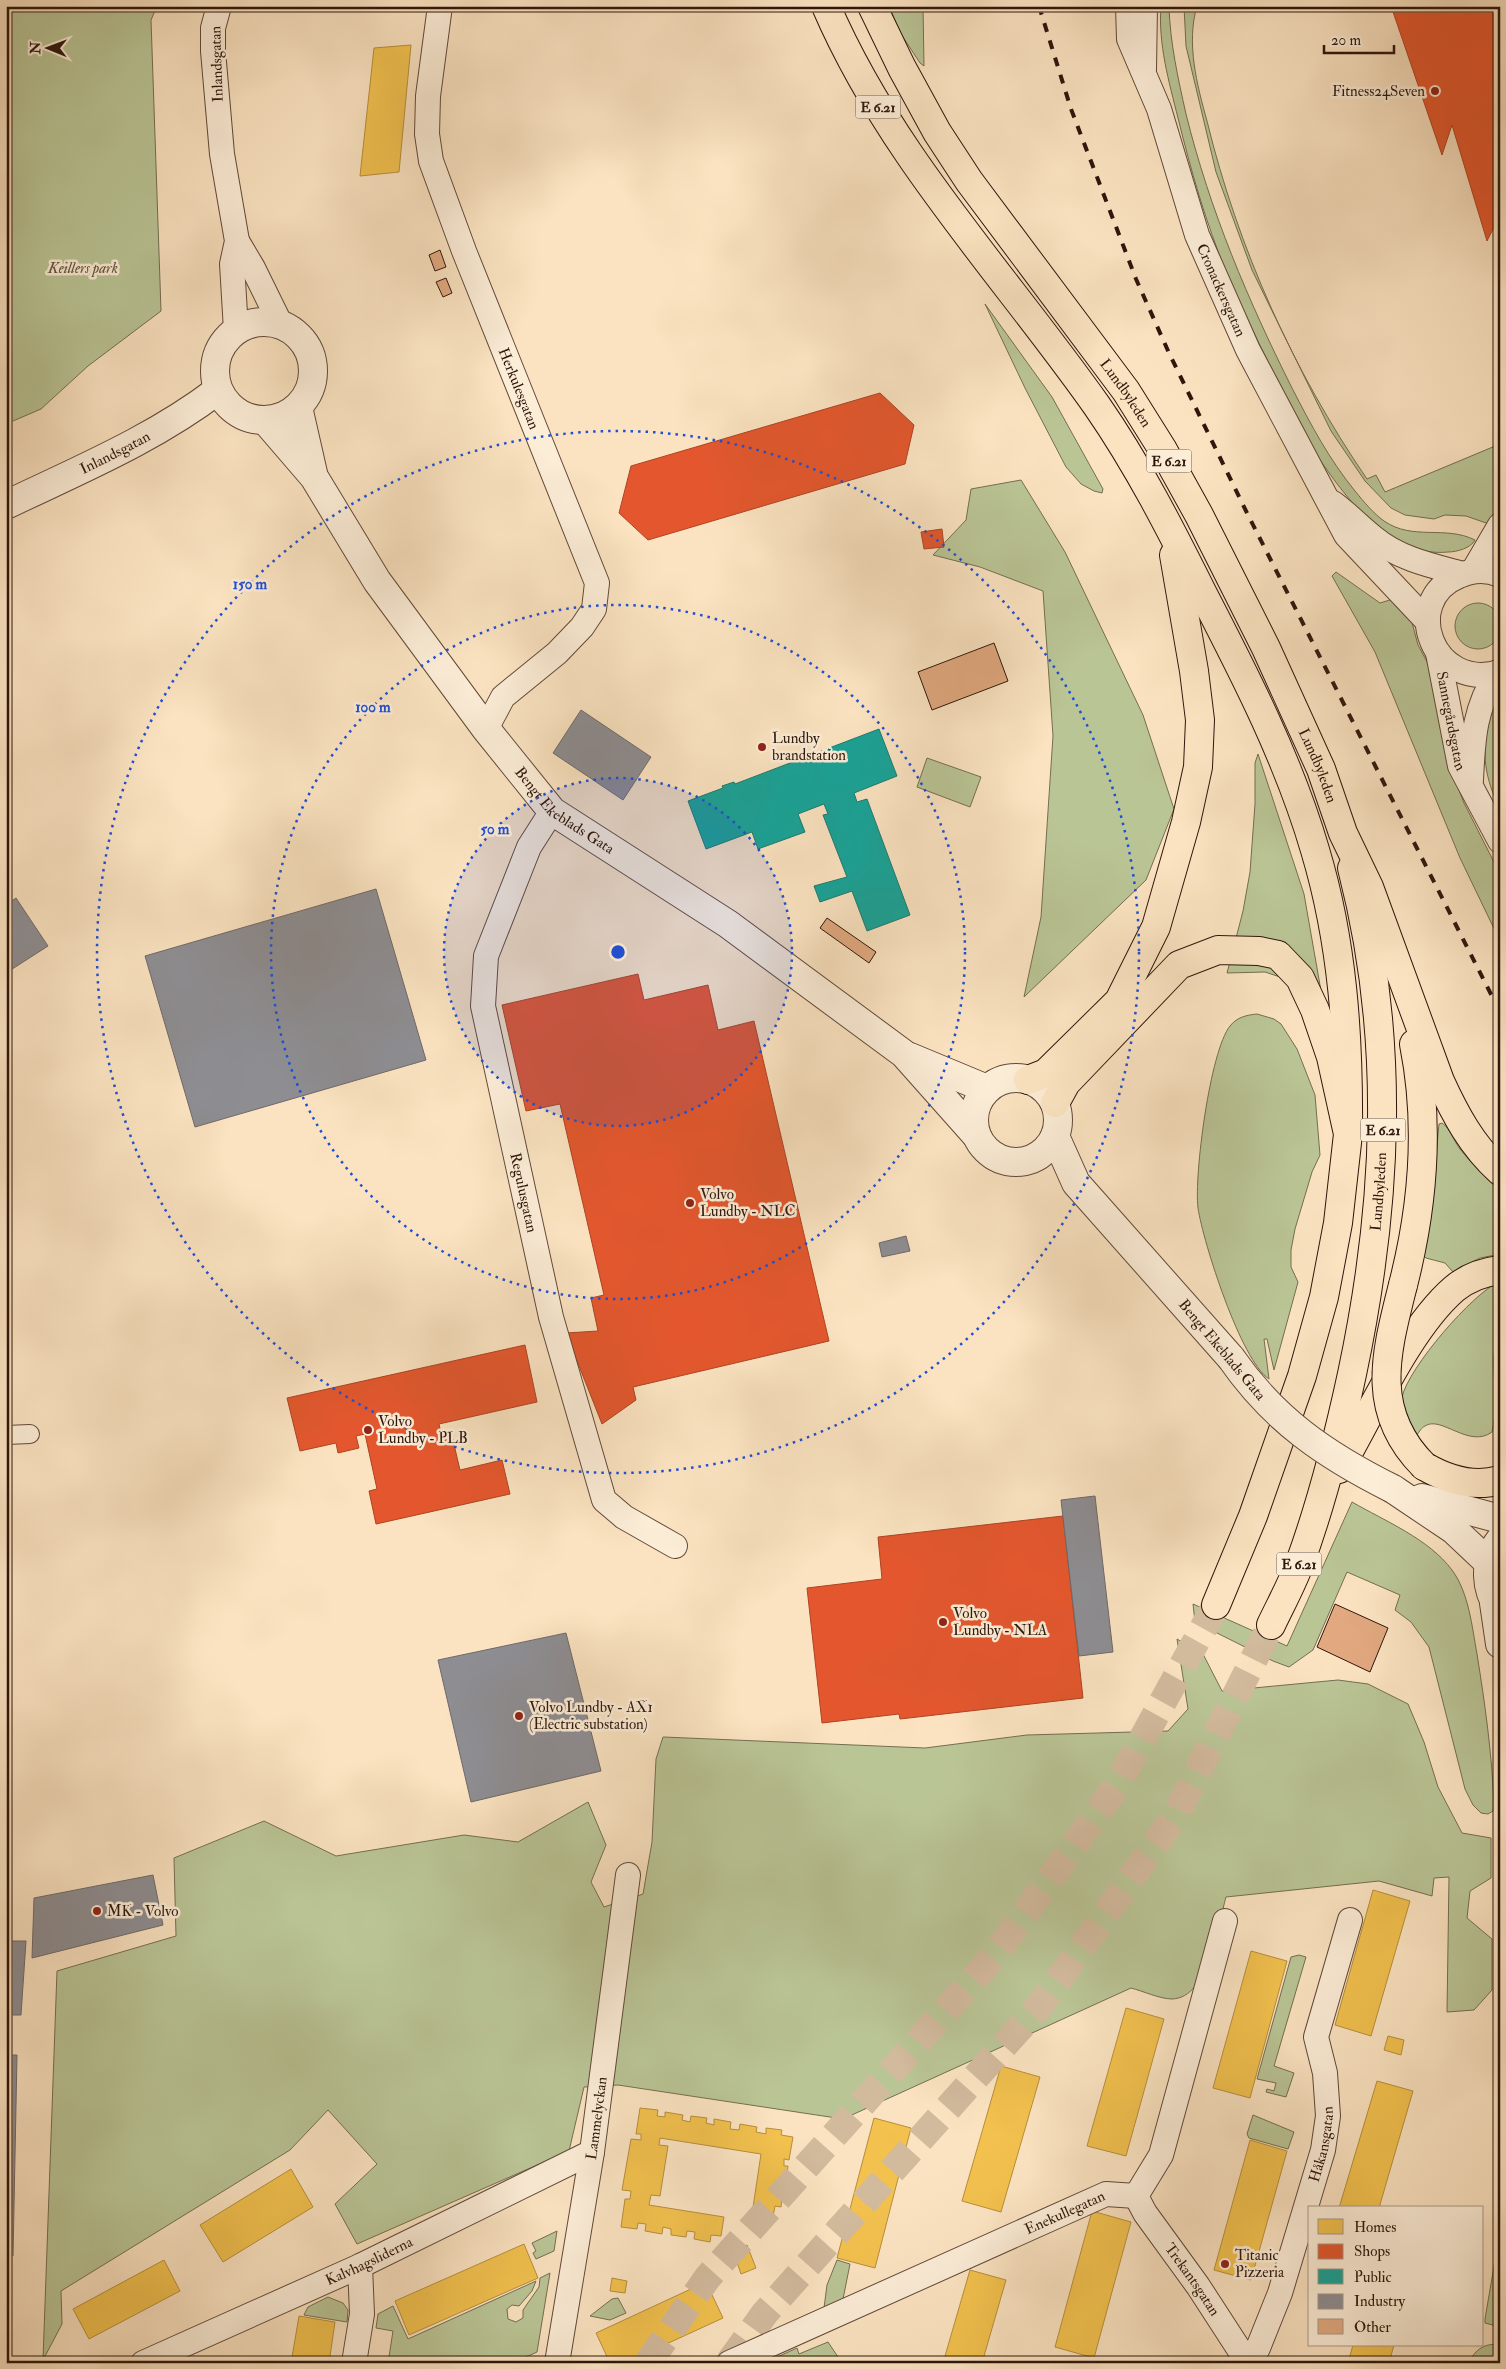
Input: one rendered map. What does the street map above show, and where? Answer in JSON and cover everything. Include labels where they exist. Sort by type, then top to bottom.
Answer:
[{"type":"highway","name":"Lundbyleden","points":[[826,6],[862,81],[896,136],[941,201],[1098,408],[1128,453],[1169,526],[1244,672],[1276,744],[1315,850],[1336,942],[1346,1019],[1348,1134],[1338,1223],[1324,1297],[1302,1376],[1253,1516],[1216,1605]]},
{"type":"highway","name":"Lundbyleden","points":[[872,6],[924,108],[969,182],[1126,391],[1163,450],[1266,648],[1321,769],[1343,833],[1370,951],[1380,1027],[1383,1091],[1382,1170],[1375,1248],[1360,1338],[1341,1427],[1321,1500],[1298,1567],[1270,1625]]},
{"type":"highway","points":[[1028,1080],[1046,1073],[1119,1001],[1156,927],[1186,822],[1198,767],[1200,720],[1194,671],[1169,526]]},
{"type":"highway","points":[[1343,833],[1369,887],[1440,1081],[1453,1110],[1469,1137],[1500,1171]]},
{"type":"highway","points":[[1391,946],[1418,1066],[1422,1114],[1419,1207],[1387,1355],[1386,1394],[1398,1433],[1411,1454],[1424,1466],[1440,1475],[1461,1482],[1489,1483],[1500,1480]]},
{"type":"highway","points":[[1055,1104],[1066,1083],[1179,965],[1218,950],[1260,951],[1278,955],[1300,978],[1315,1010],[1332,1056],[1348,1134]]},
{"type":"highway","points":[[1321,1500],[1405,1352],[1435,1309],[1456,1288],[1466,1281],[1475,1276],[1500,1270]]},
{"type":"street","name":"Inlandsgatan","points":[[218,6],[213,28],[213,51],[222,154],[237,241],[253,268],[281,325]]},
{"type":"street","name":"Herkulesgatan","points":[[440,6],[428,96],[427,134],[431,161],[441,193],[597,584],[594,609],[582,627],[557,653],[503,697],[486,729]]},
{"type":"street","name":"Cronackersgatan","points":[[1128,6],[1129,39],[1159,109],[1197,235],[1248,350],[1346,535],[1428,622]]},
{"type":"street","name":"Cronackersgatan","points":[[1144,73],[1145,6]]},
{"type":"street","name":"Inlandsgatan","points":[[236,330],[232,264],[237,241]]},
{"type":"street","points":[[266,322],[281,325],[295,333],[306,346],[312,361],[312,378],[308,393],[298,407],[285,416],[253,420],[239,414],[226,404],[218,390],[214,374],[216,357],[224,342],[236,330],[250,324],[266,322]]},
{"type":"street","name":"Inlandsgatan","points":[[6,505],[145,438],[187,414],[218,390]]},
{"type":"street","name":"Bengt Ekeblads Gata","points":[[298,407],[314,477]]},
{"type":"street","name":"Bengt Ekeblads Gata","points":[[265,420],[314,477],[377,581],[486,729],[552,810],[728,924],[904,1054],[976,1135],[982,1147],[993,1156],[1006,1162],[1020,1163],[1034,1159],[1076,1183]]},
{"type":"street","name":"Cronackersgatan","points":[[1326,497],[1353,517],[1374,538],[1390,549],[1411,559],[1468,572],[1500,575]]},
{"type":"street","points":[[1499,672],[1482,676],[1465,673],[1449,665],[1431,642],[1428,622],[1431,604],[1441,589],[1468,572],[1500,526]]},
{"type":"street","name":"Sannegårdsgatan","points":[[1438,653],[1460,766],[1500,841]]},
{"type":"street","name":"Sannegårdsgatan","points":[[1471,784],[1473,739],[1479,708],[1487,688],[1499,672]]},
{"type":"street","name":"Regulusgatan","points":[[552,810],[529,847],[486,956],[483,1006],[551,1317],[604,1500],[624,1518],[674,1546]]},
{"type":"street","name":"Bengt Ekeblads Gata","points":[[904,1054],[987,1089]]},
{"type":"street","points":[[976,1135],[973,1122],[974,1110],[979,1098],[987,1089],[999,1081],[1014,1078],[1028,1080],[1044,1089],[1055,1104]]},
{"type":"street","name":"Bengt Ekeblads Gata","points":[[1055,1104],[1058,1114],[1055,1136],[1076,1183],[1288,1424],[1346,1465],[1393,1489],[1454,1530],[1494,1551]]},
{"type":"street","points":[[1034,1159],[1042,1153],[1055,1136]]},
{"type":"street","points":[[6,1434],[30,1434]]},
{"type":"street","name":"Bengt Ekeblads Gata","points":[[1393,1489],[1500,1519]]},
{"type":"street","points":[[1494,1551],[1488,1584],[1497,1607],[1500,1644]]},
{"type":"street","name":"Lammelyckan","points":[[557,2363],[592,2152],[628,1874]]},
{"type":"street","name":"Håkansgatan","points":[[1249,2363],[1280,2293],[1323,2150],[1328,2116],[1325,2073],[1316,2037],[1350,1920]]},
{"type":"street","points":[[1136,2196],[1161,2155],[1225,1921]]},
{"type":"street","name":"Kalvhagsliderna","points":[[143,2363],[360,2266],[592,2152]]},
{"type":"street","name":"Enekullegatan","points":[[729,2363],[1106,2194],[1136,2196]]},
{"type":"street","name":"Trekantsgatan","points":[[1136,2196],[1249,2363]]},
{"type":"street","points":[[354,2363],[362,2314],[360,2266]]},
{"type":"green space","name":"Keillers park","points":[[6,6],[157,6],[151,20],[161,311],[88,366],[41,409],[6,424]]},
{"type":"green space","points":[[889,6],[923,6],[924,66],[901,34]]},
{"type":"green space","points":[[1161,6],[1169,6],[1177,74],[1186,114],[1218,220],[1260,322],[1313,428],[1355,491],[1384,521],[1406,530],[1452,534],[1475,540],[1467,547],[1452,552],[1427,551],[1407,545],[1388,535],[1355,505],[1316,454],[1248,320],[1212,236],[1183,138],[1168,77],[1161,34]]},
{"type":"green space","points":[[1184,6],[1197,6],[1193,35],[1194,64],[1220,168],[1252,262],[1290,347],[1252,270],[1216,172],[1186,46]]},
{"type":"green space","points":[[985,304],[1052,397],[1103,489],[1102,493],[1081,484],[1066,467],[1025,388]]},
{"type":"green space","points":[[1293,354],[1340,438],[1367,479],[1376,475],[1385,492],[1500,444],[1500,503],[1489,524],[1466,516],[1445,515],[1434,519],[1405,515],[1391,508],[1365,481],[1331,431]]},
{"type":"green space","points":[[1021,480],[1065,552],[1143,715],[1174,809],[1146,880],[1024,997],[1041,917],[1053,736],[1043,591],[980,567],[933,555],[966,520],[971,489]]},
{"type":"green space","points":[[1336,572],[1380,603],[1396,598],[1410,615],[1418,645],[1433,673],[1455,780],[1464,803],[1500,874],[1500,941],[1460,858],[1375,652],[1332,576]]},
{"type":"green space","points":[[1483,603],[1495,609],[1500,617],[1500,635],[1495,643],[1487,648],[1473,649],[1461,643],[1456,635],[1455,621],[1461,609],[1469,604]]},
{"type":"green space","points":[[1500,696],[1500,809],[1488,776],[1485,744],[1491,711],[1495,701]]},
{"type":"green space","points":[[1258,754],[1304,894],[1327,1025],[1283,978],[1265,972],[1227,973],[1243,911],[1250,872],[1255,804],[1255,763]]},
{"type":"green space","points":[[927,758],[981,777],[970,807],[917,787]]},
{"type":"green space","points":[[1257,1014],[1274,1019],[1281,1024],[1297,1049],[1315,1095],[1320,1155],[1312,1172],[1295,1229],[1291,1250],[1291,1267],[1298,1282],[1274,1370],[1267,1339],[1264,1339],[1269,1379],[1258,1368],[1247,1349],[1225,1300],[1201,1224],[1197,1192],[1205,1114],[1216,1060],[1230,1026],[1236,1020]]},
{"type":"green space","points":[[1442,1123],[1448,1128],[1458,1146],[1469,1160],[1500,1188],[1500,1254],[1480,1258],[1453,1272],[1445,1263],[1426,1258],[1423,1255],[1431,1208],[1439,1124]]},
{"type":"green space","points":[[1500,1281],[1500,1335],[1496,1343],[1493,1359],[1496,1401],[1492,1432],[1474,1437],[1432,1424],[1423,1427],[1417,1435],[1408,1422],[1401,1401],[1407,1384],[1416,1368],[1443,1333],[1474,1300]]},
{"type":"green space","points":[[1352,1502],[1419,1540],[1442,1559],[1458,1579],[1466,1600],[1471,1622],[1488,1729],[1494,1805],[1493,1811],[1488,1814],[1481,1813],[1473,1805],[1465,1789],[1429,1647],[1411,1622],[1395,1610],[1400,1595],[1347,1572],[1313,1650],[1289,1667],[1195,1622],[1193,1604],[1287,1646]]},
{"type":"green space","points":[[1177,1639],[1203,1654],[1222,1691],[1338,1680],[1368,1684],[1408,1704],[1424,1742],[1438,1787],[1462,1833],[1491,1838],[1491,1878],[1470,1891],[1467,1918],[1492,1939],[1492,1990],[1474,2010],[1447,2012],[1449,1877],[1434,1878],[1432,1896],[1379,1881],[1226,1897],[1210,1958],[1195,1987],[1185,1995],[1167,1999],[1131,1988],[843,2119],[618,2085],[584,2087],[569,2151],[357,2244],[335,2204],[377,2164],[328,2110],[290,2150],[61,2291],[62,2324],[43,2360],[57,1971],[176,1936],[174,1858],[264,1821],[336,1856],[464,1835],[518,1842],[588,1802],[606,1845],[591,1882],[604,1907],[643,1894],[652,1842],[656,1759],[663,1737],[925,1748],[1027,1735],[1168,1731],[1188,1709]]},
{"type":"green space","points":[[1299,1955],[1306,1957],[1274,2066],[1294,2073],[1286,2097],[1266,2092],[1267,2089],[1274,2091],[1276,2083],[1257,2079],[1291,1957]]},
{"type":"green space","points":[[1253,2115],[1294,2132],[1288,2149],[1249,2138],[1247,2134]]},
{"type":"green space","points":[[557,2231],[554,2251],[536,2259],[533,2253],[536,2251],[532,2243]]},
{"type":"green space","points":[[1500,2231],[1500,2327],[1485,2323],[1485,2319]]},
{"type":"green space","points":[[837,2260],[850,2264],[843,2299],[824,2308],[827,2285]]},
{"type":"green space","points":[[550,2273],[537,2352],[513,2363],[388,2363],[393,2331],[376,2328],[378,2314],[393,2306],[408,2339],[536,2281],[532,2291],[519,2306],[512,2305],[507,2309],[508,2319],[516,2322],[523,2318],[523,2310],[539,2287],[540,2278]]},
{"type":"green space","points":[[328,2297],[343,2303],[348,2310],[347,2322],[304,2315],[308,2307]]},
{"type":"green space","points":[[618,2298],[626,2313],[610,2320],[590,2316],[612,2299]]},
{"type":"green space","points":[[828,2342],[842,2363],[764,2363],[797,2348],[799,2354]]},
{"type":"green space","points":[[1500,2344],[1500,2363],[1469,2363],[1481,2348]]},
{"type":"building: Homes","points":[[411,45],[399,172],[360,176],[374,48]]},
{"type":"building: Homes","points":[[1373,1890],[1410,1901],[1371,2036],[1335,2025]]},
{"type":"building: Homes","points":[[1251,1951],[1287,1961],[1250,2098],[1213,2088]]},
{"type":"building: Homes","points":[[1126,2008],[1164,2019],[1126,2156],[1087,2146]]},
{"type":"building: Homes","points":[[1388,2036],[1404,2040],[1401,2055],[1384,2050]]},
{"type":"building: Homes","points":[[1001,2066],[1040,2077],[1001,2212],[962,2201]]},
{"type":"building: Homes","points":[[1377,2081],[1413,2091],[1380,2206],[1340,2206]]},
{"type":"building: Homes","points":[[640,2108],[658,2110],[657,2116],[665,2117],[665,2112],[683,2115],[682,2120],[690,2122],[691,2116],[707,2118],[706,2123],[714,2125],[714,2119],[731,2122],[730,2129],[739,2130],[740,2124],[757,2127],[756,2132],[766,2134],[766,2128],[782,2130],[781,2135],[793,2137],[789,2160],[784,2159],[784,2166],[788,2166],[786,2183],[777,2182],[776,2189],[783,2191],[781,2207],[775,2206],[773,2217],[752,2214],[761,2154],[660,2138],[659,2145],[668,2146],[660,2196],[651,2195],[649,2205],[724,2217],[721,2236],[711,2235],[710,2242],[694,2239],[695,2232],[687,2231],[686,2237],[671,2235],[671,2229],[663,2227],[662,2234],[645,2231],[646,2224],[638,2223],[637,2229],[621,2227],[625,2199],[630,2199],[631,2191],[622,2190],[631,2139],[641,2140],[641,2134],[636,2134]]},
{"type":"building: Homes","points":[[874,2118],[911,2128],[875,2268],[837,2258]]},
{"type":"building: Homes","points":[[1250,2140],[1287,2151],[1251,2280],[1214,2270]]},
{"type":"building: Homes","points":[[291,2169],[313,2207],[223,2262],[200,2225]]},
{"type":"building: Homes","points":[[1092,2211],[1131,2222],[1094,2358],[1055,2347]]},
{"type":"building: Homes","points":[[524,2244],[538,2278],[409,2335],[395,2301]]},
{"type":"building: Homes","points":[[747,2245],[756,2268],[741,2274],[733,2251]]},
{"type":"building: Homes","points":[[164,2260],[180,2291],[89,2339],[73,2309]]},
{"type":"building: Homes","points":[[970,2270],[1006,2280],[982,2363],[943,2363]]},
{"type":"building: Homes","points":[[612,2278],[627,2281],[625,2293],[610,2291]]},
{"type":"building: Homes","points":[[706,2282],[723,2318],[625,2363],[610,2363],[596,2333]]},
{"type":"building: Homes","points":[[299,2316],[335,2322],[329,2363],[291,2363]]},
{"type":"building: Homes","points":[[1353,2346],[1394,2346],[1389,2363],[1348,2363]]},
{"type":"building: Homes","points":[[1188,2357],[1209,2363],[1187,2363]]},
{"type":"building: Shops","points":[[1391,6],[1500,6],[1500,238],[1495,225],[1487,241],[1452,125],[1442,155]]},
{"type":"building: Shops","points":[[880,393],[914,425],[905,464],[648,540],[619,513],[631,466]]},
{"type":"building: Shops","points":[[942,529],[944,547],[924,549],[921,532]]},
{"type":"building: Shops","name":"Volvo Lundby - NLC","points":[[638,974],[644,1000],[708,985],[718,1030],[754,1021],[829,1341],[633,1387],[636,1400],[602,1424],[566,1333],[598,1331],[591,1298],[604,1295],[560,1104],[526,1111],[502,1005]]},
{"type":"building: Shops","name":"Volvo Lundby - PLB","points":[[525,1345],[537,1402],[439,1424],[442,1438],[452,1436],[460,1470],[502,1460],[510,1494],[376,1524],[369,1491],[377,1489],[365,1434],[356,1436],[359,1448],[338,1453],[336,1443],[300,1451],[287,1398]]},
{"type":"building: Shops","name":"Volvo Lundby - NLA","points":[[1063,1516],[1083,1698],[900,1719],[899,1714],[822,1723],[807,1588],[882,1579],[878,1537]]},
{"type":"building: Public","points":[[879,729],[897,776],[854,793],[857,802],[867,799],[910,915],[867,931],[852,891],[820,902],[814,886],[847,877],[823,815],[828,814],[824,804],[798,814],[805,832],[758,849],[752,832],[706,849],[688,801],[723,788],[722,786],[734,782],[735,784]]},
{"type":"building: Industry","points":[[581,710],[651,757],[623,800],[553,753]]},
{"type":"building: Industry","points":[[376,889],[426,1060],[195,1127],[145,956]]},
{"type":"building: Industry","points":[[16,898],[48,946],[6,973],[6,905]]},
{"type":"building: Industry","points":[[906,1236],[910,1251],[882,1257],[879,1243]]},
{"type":"building: Industry","points":[[1095,1496],[1113,1652],[1079,1656],[1061,1500]]},
{"type":"building: Industry","name":"Volvo Lundby - AX1 (Electric substation)","points":[[566,1633],[601,1771],[471,1802],[438,1660]]},
{"type":"building: Industry","name":"MK - Volvo","points":[[153,1875],[163,1925],[32,1958],[34,1898]]},
{"type":"building: Industry","points":[[6,1941],[26,1941],[21,2015],[6,2015]]},
{"type":"building: Industry","points":[[6,2055],[17,2055],[13,2256],[6,2256]]},
{"type":"building: Other","points":[[440,250],[446,267],[435,271],[429,255]]},
{"type":"building: Other","points":[[446,278],[452,293],[443,297],[436,282]]},
{"type":"building: Other","points":[[994,643],[1008,681],[932,710],[918,672]]},
{"type":"building: Other","points":[[827,918],[876,952],[869,963],[820,928]]},
{"type":"building: Other","points":[[1335,1604],[1388,1628],[1370,1672],[1317,1647]]},
{"type":"tunnel","points":[[648,2363],[708,2277],[995,1955],[1116,1787],[1216,1605]]},
{"type":"tunnel","points":[[729,2363],[765,2313],[1042,2003],[1176,1815],[1271,1625]]},
{"type":"railway","points":[[1039,6],[1071,109],[1136,279],[1169,353],[1248,515],[1500,1012]]},
{"type":"place","name":"Fitness24Seven","points":[[1435,91]]},
{"type":"place","name":"Lundby brandstation","points":[[762,747]]},
{"type":"place","name":"Volvo Lundby - NLC","points":[[690,1203]]},
{"type":"place","name":"Volvo Lundby - PLB","points":[[368,1430]]},
{"type":"place","name":"Volvo Lundby - NLA","points":[[943,1622]]},
{"type":"place","name":"Volvo Lundby - AX1 (Electric substation)","points":[[519,1716]]},
{"type":"place","name":"MK - Volvo","points":[[97,1911]]},
{"type":"place","name":"Titanic Pizzeria","points":[[1225,2264]]}]
